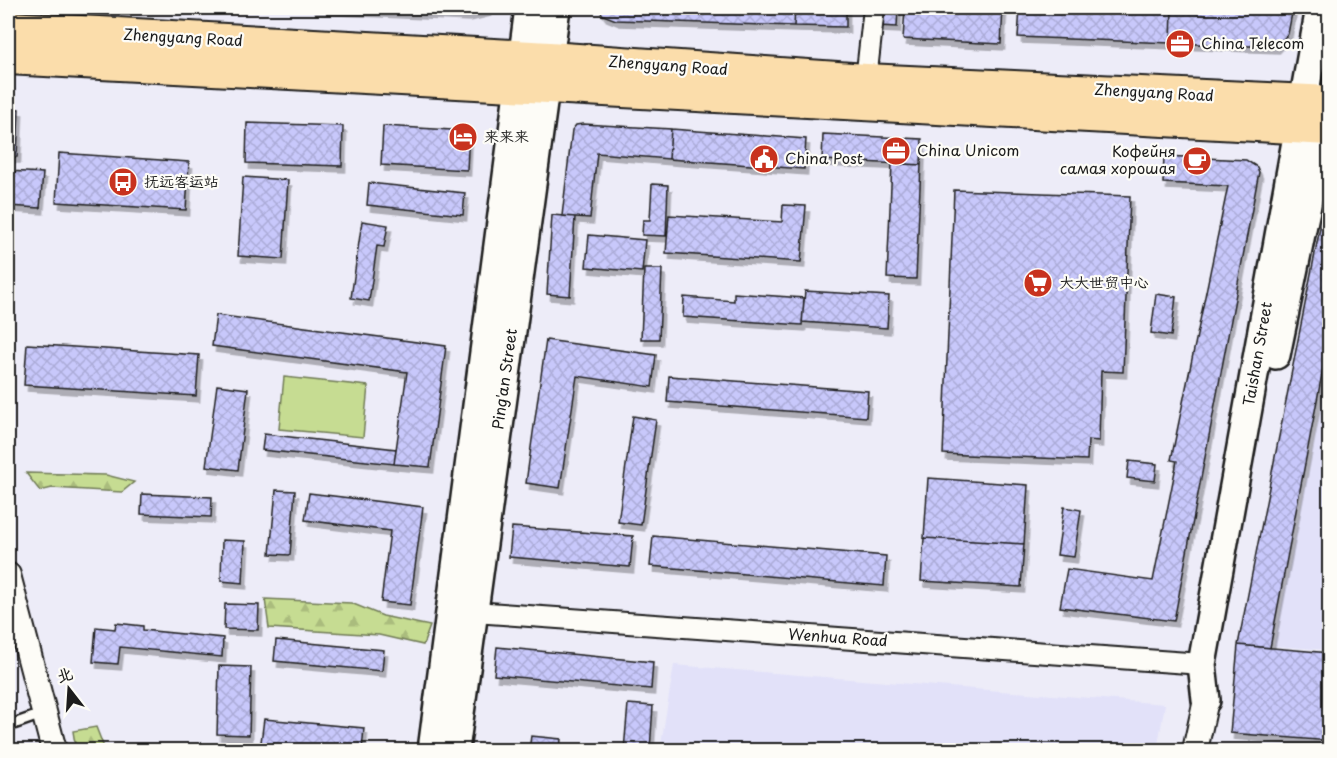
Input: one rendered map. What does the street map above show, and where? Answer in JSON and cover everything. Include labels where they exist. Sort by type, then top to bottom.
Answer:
[{"type":"main road","name":"Ping'an Street","points":[[455,750],[474,612],[534,72],[529,8]]},
{"type":"main road","name":"Ping'an Street","points":[[432,750],[534,72],[556,8]]},
{"type":"main road","name":"Taishan Street","points":[[1206,700],[1320,111],[1320,8]]},
{"type":"main road","name":"Zhengyang Road","points":[[8,28],[534,72],[1320,111]]},
{"type":"main road","name":"Zhengyang Road","points":[[8,58],[866,80],[1320,111]]},
{"type":"main road","name":"Taishan Street","points":[[1206,700],[1202,664],[1320,111]]},
{"type":"street","points":[[866,80],[874,8]]},
{"type":"street","points":[[8,575],[54,750]]},
{"type":"street","name":"Wenhua Road","points":[[474,612],[1202,664]]},
{"type":"street","name":"Taishan Street","points":[[1195,750],[1206,700]]},
{"type":"lane","points":[[8,726],[45,714]]},
{"type":"shaded area","points":[[1329,365],[1329,650],[1274,646]]},
{"type":"shaded area","points":[[674,665],[1165,704],[1157,750],[660,750]]},
{"type":"green space","points":[[284,377],[368,386],[363,437],[279,429]]},
{"type":"green space","points":[[26,473],[106,475],[134,482],[122,492],[52,488],[40,491]]},
{"type":"green space","points":[[265,599],[351,603],[383,616],[430,626],[423,645],[379,635],[269,628]]},
{"type":"green space","points":[[96,727],[105,750],[76,750],[73,731]]},
{"type":"green space","points":[[148,746],[188,750],[105,750]]},
{"type":"building","points":[[311,8],[488,8],[467,15]]},
{"type":"building","points":[[598,8],[795,8],[794,26],[616,20],[603,15]]},
{"type":"building","points":[[795,8],[846,8],[846,27],[794,26]]},
{"type":"building","points":[[879,8],[898,8],[897,27],[878,26]]},
{"type":"building","points":[[905,8],[1003,8],[1001,44],[903,39]]},
{"type":"building","points":[[1020,8],[1172,8],[1171,43],[1018,37]]},
{"type":"building","points":[[1172,8],[1258,11],[1259,8],[1293,8],[1288,34],[1276,47],[1171,43]]},
{"type":"building","points":[[8,108],[19,109],[17,157],[8,157]]},
{"type":"building","points":[[247,123],[343,126],[342,166],[246,163]]},
{"type":"building","points":[[576,125],[671,129],[669,159],[597,153],[590,218],[562,216],[572,130]]},
{"type":"building","points":[[383,126],[469,131],[467,170],[381,165]]},
{"type":"building","points":[[671,129],[806,139],[804,169],[669,159]]},
{"type":"building","points":[[823,134],[922,139],[921,165],[822,160]]},
{"type":"building","name":"抚远客运站","points":[[59,153],[189,162],[186,210],[56,202]]},
{"type":"building","points":[[1164,156],[1246,160],[1257,167],[1259,172],[1174,621],[1060,607],[1067,569],[1153,581],[1177,461],[1171,460],[1228,186],[1163,183]]},
{"type":"building","points":[[892,163],[921,165],[916,279],[887,278]]},
{"type":"building","points":[[8,171],[43,173],[40,208],[8,206]]},
{"type":"building","points":[[243,177],[288,180],[283,259],[238,256]]},
{"type":"building","points":[[1330,177],[1330,332],[1270,648],[1238,645]]},
{"type":"building","points":[[369,183],[465,193],[463,215],[367,205]]},
{"type":"building","points":[[652,184],[668,185],[666,236],[642,235],[643,220],[650,220]]},
{"type":"building","name":"大大世贸中心","points":[[954,190],[1130,196],[1123,372],[1101,371],[1099,441],[1088,440],[1087,460],[943,454]]},
{"type":"building","points":[[783,205],[806,206],[801,262],[666,253],[669,215],[782,222]]},
{"type":"building","points":[[552,215],[575,217],[570,296],[547,294]]},
{"type":"building","points":[[362,221],[388,225],[384,247],[377,246],[369,301],[351,298]]},
{"type":"building","points":[[589,235],[645,240],[642,272],[586,267]]},
{"type":"building","points":[[644,269],[662,269],[659,339],[641,339]]},
{"type":"building","points":[[805,291],[889,296],[887,328],[802,322]]},
{"type":"building","points":[[734,293],[804,298],[802,325],[683,317],[684,297],[734,301]]},
{"type":"building","points":[[1156,294],[1176,297],[1171,336],[1151,333]]},
{"type":"building","points":[[216,315],[446,346],[430,467],[394,464],[407,372],[212,346]]},
{"type":"building","points":[[546,340],[656,355],[652,387],[577,376],[560,488],[526,483]]},
{"type":"building","points":[[27,344],[199,355],[196,396],[24,385]]},
{"type":"building","points":[[669,376],[868,391],[866,417],[667,402]]},
{"type":"building","points":[[217,385],[248,389],[238,470],[206,466]]},
{"type":"building","points":[[633,416],[656,420],[641,525],[618,522]]},
{"type":"building","points":[[264,434],[396,449],[394,464],[262,450]]},
{"type":"building","points":[[1129,461],[1157,464],[1155,481],[1127,478]]},
{"type":"building","points":[[928,478],[1028,485],[1024,544],[924,538]]},
{"type":"building","points":[[276,490],[295,491],[290,555],[270,554]]},
{"type":"building","points":[[309,493],[423,507],[410,605],[381,602],[390,531],[305,520]]},
{"type":"building","points":[[142,494],[212,497],[211,517],[141,514]]},
{"type":"building","points":[[1064,507],[1081,510],[1074,557],[1057,555]]},
{"type":"building","points":[[512,527],[633,536],[630,567],[509,557]]},
{"type":"building","points":[[653,536],[886,556],[884,586],[650,566]]},
{"type":"building","points":[[924,538],[1024,544],[1021,587],[921,581]]},
{"type":"building","points":[[222,540],[245,541],[243,583],[221,581]]},
{"type":"building","points":[[1330,548],[1330,610],[1326,610]]},
{"type":"building","points":[[225,604],[259,605],[258,630],[224,629]]},
{"type":"building","points":[[116,623],[143,626],[143,630],[223,638],[222,657],[120,647],[118,664],[93,662],[96,627],[115,629]]},
{"type":"building","points":[[276,640],[384,650],[382,671],[274,661]]},
{"type":"building","points":[[1238,645],[1330,653],[1330,741],[1230,733]]},
{"type":"building","points":[[497,647],[653,662],[651,689],[494,675]]},
{"type":"building","points":[[219,666],[251,667],[249,735],[217,734]]},
{"type":"building","points":[[628,704],[653,706],[650,750],[624,750]]},
{"type":"building","points":[[264,719],[364,728],[362,750],[260,750]]},
{"type":"building","points":[[531,736],[561,739],[560,750],[529,750]]},
{"type":"place","name":"China Telecom","points":[[1180,44]]},
{"type":"place","name":"来来来","points":[[463,137]]},
{"type":"place","name":"China Unicom","points":[[896,151]]},
{"type":"place","name":"China Post","points":[[764,159]]},
{"type":"place","name":"Кофейня самая хорошая","points":[[1197,161]]},
{"type":"place","name":"抚远客运站","points":[[123,182]]},
{"type":"place","name":"大大世贸中心","points":[[1038,283]]}]
